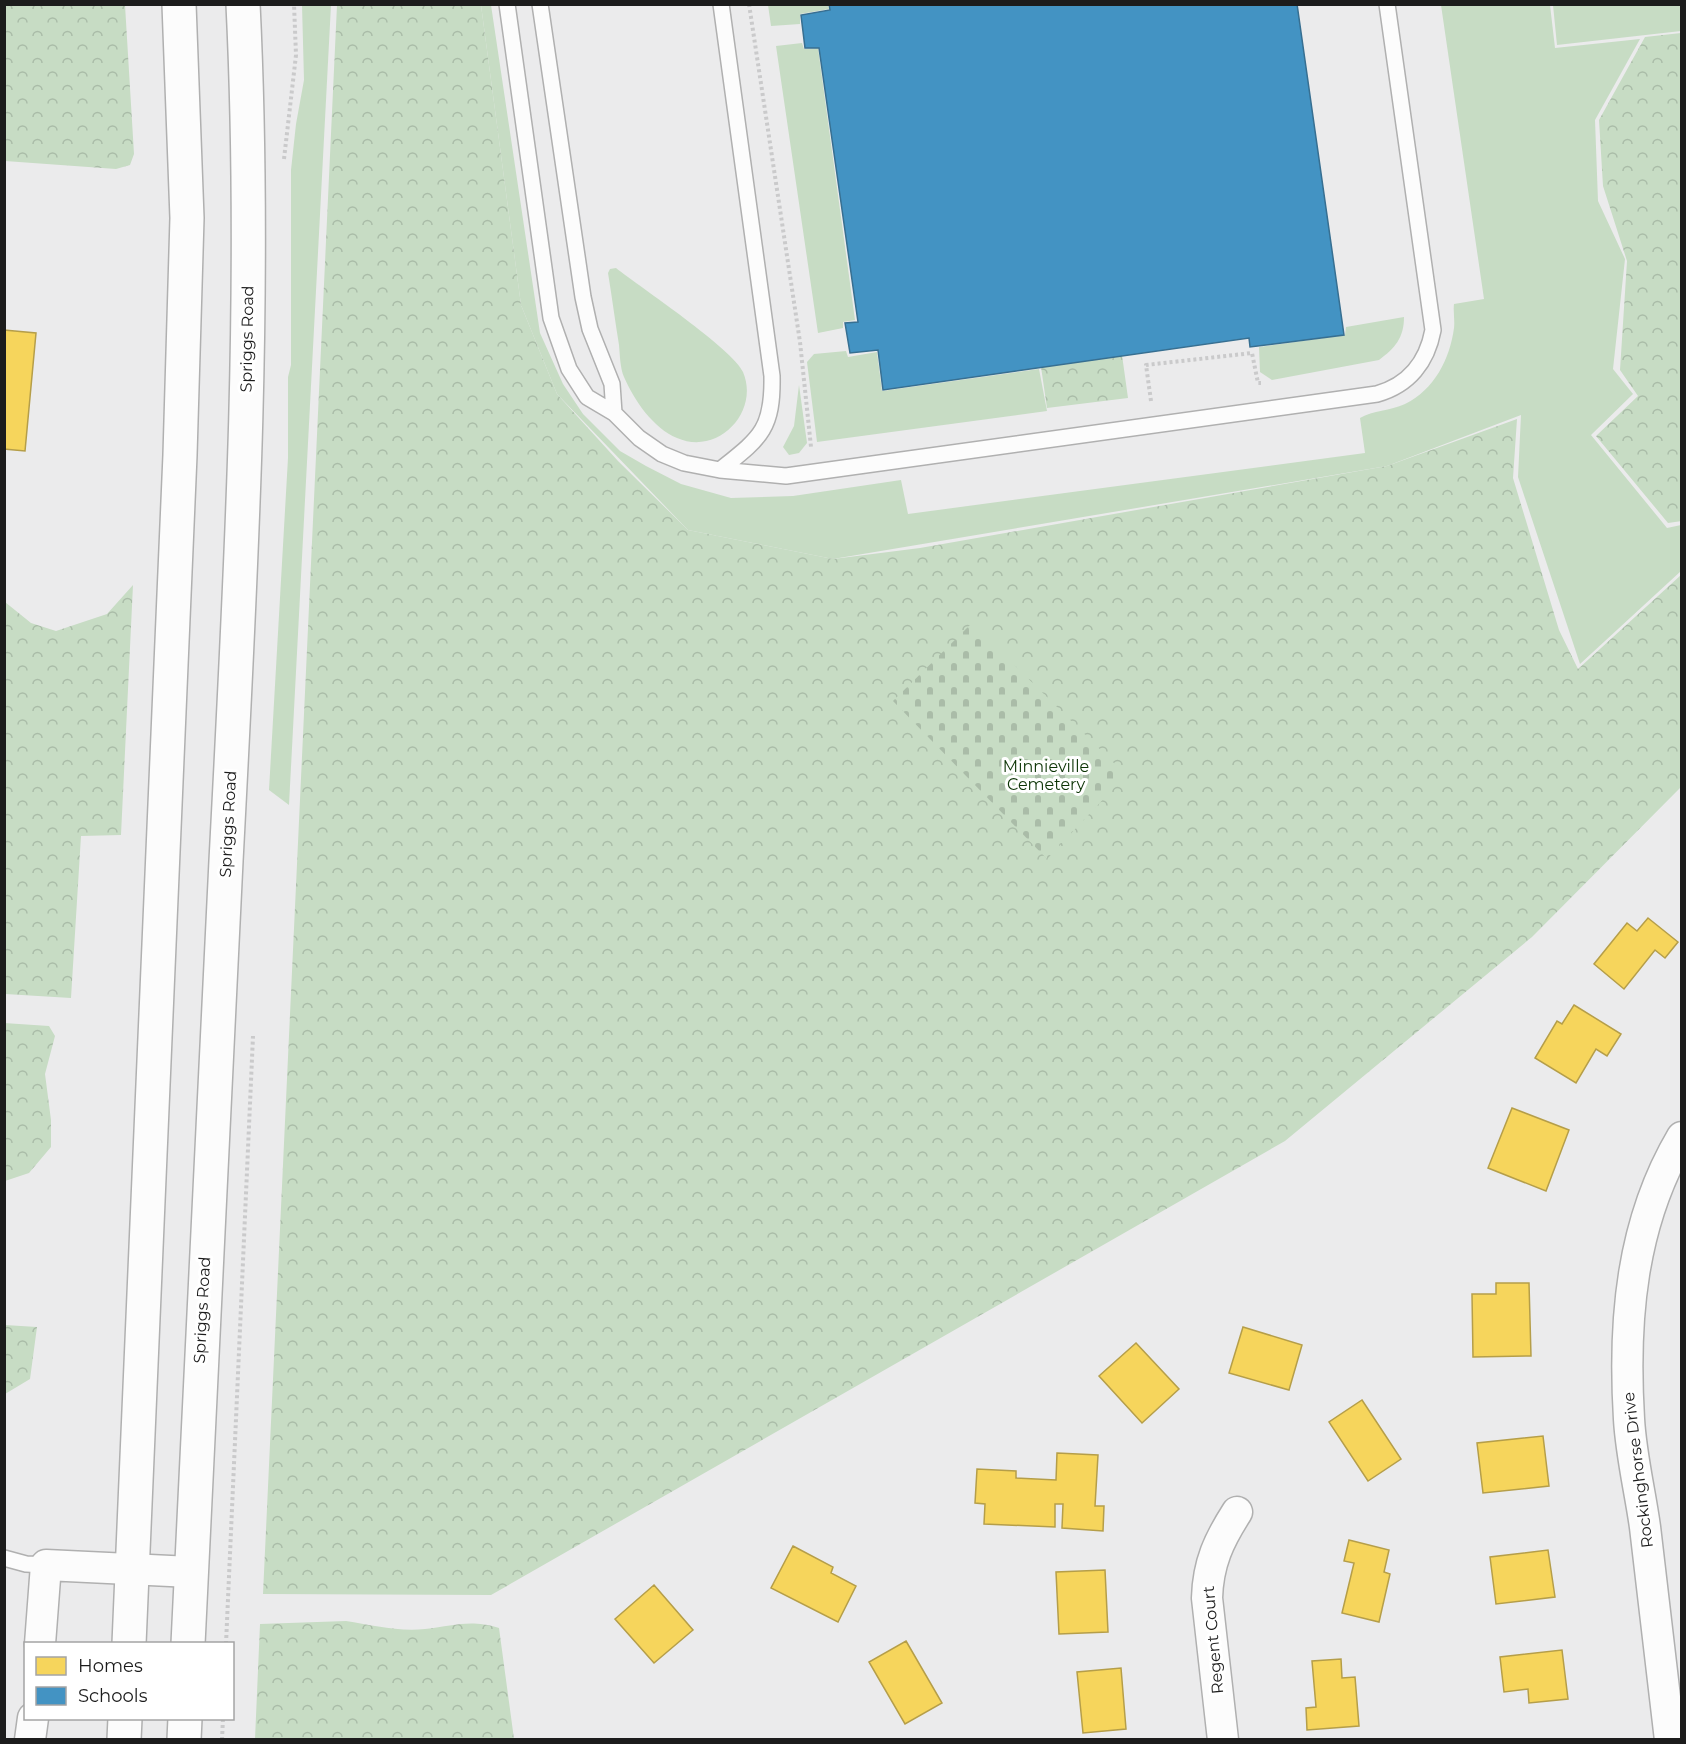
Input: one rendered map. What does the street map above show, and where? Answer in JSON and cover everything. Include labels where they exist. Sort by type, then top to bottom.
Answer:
[{"type":"main road","points":[[129,1642],[180,455],[187,218],[179,4]]},
{"type":"main road","name":"Spriggs Road","points":[[188,1642],[246,437],[248,174],[243,4]]},
{"type":"main road","points":[[124,1740],[125,1720]]},
{"type":"main road","points":[[184,1740],[185,1720]]},
{"type":"street","name":"Rockinghorse Drive","points":[[1670,1740],[1629,1420],[1627,1345],[1635,1256],[1649,1208],[1682,1137]]},
{"type":"street","name":"Regent Court","points":[[1223,1740],[1207,1581],[1210,1562],[1220,1538],[1238,1512]]},
{"type":"street","points":[[40,1642],[45,1565],[191,1572]]},
{"type":"street","points":[[30,1740],[33,1720]]},
{"type":"lane","points":[[507,4],[551,318],[562,354],[587,397],[614,413],[639,438],[662,454],[684,463],[761,475],[796,475],[1377,394],[1392,390],[1405,381],[1422,362],[1431,343],[1433,330],[1387,4]]},
{"type":"lane","points":[[540,4],[583,297],[590,329],[612,384],[614,413]]},
{"type":"lane","points":[[720,470],[755,442],[771,413],[772,396],[770,365],[721,4]]},
{"type":"lane","points":[[4,1558],[26,1564],[45,1565]]},
{"type":"path","points":[[749,4],[800,342],[811,447],[823,446]]},
{"type":"path","points":[[1141,402],[1153,400],[1146,365],[1252,353],[1258,383],[1269,382]]},
{"type":"path","points":[[222,1740],[223,1720]]},
{"type":"green space","points":[[4,5],[125,5],[134,154],[130,165],[116,169],[5,161]]},
{"type":"green space","points":[[302,5],[331,5],[289,805],[269,790],[288,458],[288,377],[291,365],[291,170],[304,80]]},
{"type":"green space","points":[[337,5],[481,5],[521,305],[557,394],[618,461],[688,530],[833,559],[920,548],[1387,466],[1517,419],[1513,478],[1559,630],[1578,669],[1681,575],[1681,787],[1532,937],[1285,1141],[491,1595],[263,1594]]},
{"type":"green space","points":[[481,5],[491,5],[540,333],[563,384],[583,414],[620,451],[681,484],[731,498],[793,496],[901,480],[908,514],[1365,453],[1360,418],[1370,413],[1405,404],[1424,391],[1439,372],[1449,351],[1454,328],[1454,304],[1484,299],[1441,5],[1550,5],[1555,48],[1640,39],[1595,120],[1598,201],[1625,259],[1613,369],[1633,394],[1591,435],[1667,528],[1681,525],[1681,571],[1580,664],[1518,477],[1521,415],[1387,466],[833,559],[688,530],[557,394],[521,305]]},
{"type":"green space","points":[[768,5],[828,5],[829,9],[800,14],[800,24],[771,26]]},
{"type":"green space","points":[[1553,5],[1681,5],[1681,31],[1557,45]]},
{"type":"green space","points":[[1681,33],[1682,521],[1668,523],[1596,436],[1638,396],[1620,370],[1627,261],[1603,186],[1599,120],[1645,37]]},
{"type":"green space","points":[[802,43],[804,49],[818,48],[855,320],[843,322],[843,328],[818,333],[776,46]]},
{"type":"green space","points":[[616,268],[705,334],[736,362],[743,372],[747,387],[746,402],[732,427],[720,436],[707,441],[692,442],[677,438],[652,420],[633,395],[622,370],[608,273],[610,269]]},
{"type":"green space","points":[[1404,317],[1398,342],[1379,360],[1272,380],[1260,372],[1259,347],[1345,335],[1346,327]]},
{"type":"green space","points":[[846,351],[848,357],[877,352],[882,391],[1039,369],[1047,411],[817,442],[807,362],[814,354]]},
{"type":"green space","points":[[1122,355],[1128,398],[1047,408],[1041,367]]},
{"type":"green space","points":[[799,385],[807,443],[799,453],[789,455],[783,447],[794,426]]},
{"type":"green space","points":[[133,585],[121,835],[81,836],[71,998],[5,994],[5,602],[31,623],[56,631],[107,614]]},
{"type":"green space","name":"Minnieville Cemetery","points":[[972,623],[1126,775],[1047,859],[893,701]]},
{"type":"green space","points":[[4,1023],[49,1026],[55,1036],[45,1074],[51,1120],[51,1147],[29,1173],[5,1181]]},
{"type":"green space","points":[[5,1325],[37,1327],[30,1379],[5,1394]]},
{"type":"green space","points":[[346,1621],[405,1630],[470,1624],[499,1628],[514,1739],[255,1739],[260,1624]]},
{"type":"building: Homes","points":[[4,330],[36,333],[25,451],[4,449]]},
{"type":"building: Homes","points":[[1648,918],[1678,942],[1665,958],[1655,950],[1624,989],[1594,964],[1627,923],[1637,931]]},
{"type":"building: Homes","points":[[1574,1005],[1621,1034],[1607,1056],[1596,1049],[1576,1083],[1535,1058],[1557,1021],[1562,1024]]},
{"type":"building: Homes","points":[[1512,1108],[1569,1130],[1546,1191],[1488,1168]]},
{"type":"building: Homes","points":[[1496,1283],[1529,1283],[1531,1356],[1473,1357],[1472,1294],[1496,1294]]},
{"type":"building: Homes","points":[[1243,1327],[1302,1345],[1289,1390],[1229,1373]]},
{"type":"building: Homes","points":[[1136,1343],[1179,1389],[1142,1423],[1099,1376]]},
{"type":"building: Homes","points":[[1362,1400],[1401,1459],[1368,1481],[1329,1422]]},
{"type":"building: Homes","points":[[1543,1436],[1549,1486],[1483,1493],[1477,1443]]},
{"type":"building: Homes","points":[[1057,1453],[1098,1455],[1095,1506],[1104,1506],[1103,1531],[1062,1528],[1063,1504],[1055,1504],[1055,1527],[984,1524],[985,1504],[975,1503],[977,1469],[1016,1471],[1016,1478],[1056,1480]]},
{"type":"building: Homes","points":[[1349,1540],[1389,1550],[1384,1572],[1390,1574],[1379,1622],[1342,1613],[1354,1563],[1344,1561]]},
{"type":"building: Homes","points":[[793,1546],[833,1567],[831,1573],[856,1586],[838,1622],[771,1588]]},
{"type":"building: Homes","points":[[1548,1550],[1555,1597],[1496,1604],[1490,1557]]},
{"type":"building: Homes","points":[[1105,1570],[1108,1632],[1059,1634],[1056,1572]]},
{"type":"building: Homes","points":[[654,1585],[693,1630],[654,1663],[615,1619]]},
{"type":"building: Homes","points":[[906,1641],[942,1703],[905,1724],[869,1662]]},
{"type":"building: Homes","points":[[1562,1650],[1568,1699],[1529,1703],[1528,1689],[1504,1692],[1500,1657]]},
{"type":"building: Homes","points":[[1341,1659],[1342,1678],[1355,1677],[1359,1726],[1307,1730],[1306,1708],[1316,1707],[1312,1661]]},
{"type":"building: Homes","points":[[1121,1668],[1126,1729],[1083,1733],[1077,1672]]},
{"type":"building: Schools","points":[[829,4],[1297,4],[1344,335],[1250,347],[1249,338],[883,390],[878,350],[850,353],[845,323],[858,322],[819,48],[805,48],[801,15],[830,10]]}]
